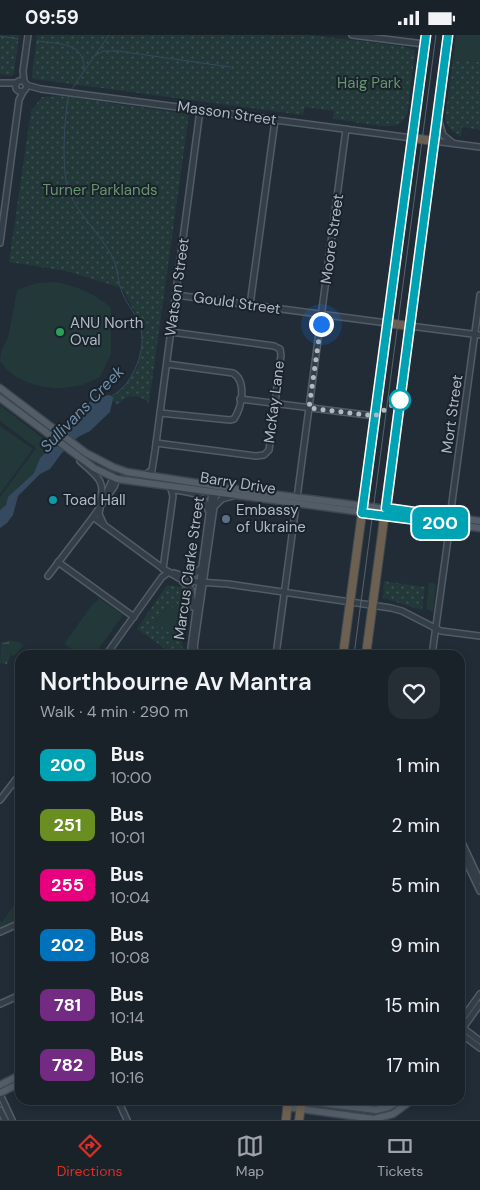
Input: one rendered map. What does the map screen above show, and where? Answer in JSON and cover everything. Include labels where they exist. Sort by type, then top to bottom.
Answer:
[{"type":"highway","points":[[345,650],[426,35]]},
{"type":"highway","points":[[367,650],[448,35]]},
{"type":"highway","points":[[412,138],[434,141]]},
{"type":"highway","points":[[387,323],[410,326]]},
{"type":"highway","points":[[286,1120],[287,1105]]},
{"type":"highway","points":[[299,1120],[301,1105]]},
{"type":"main road","points":[[0,388],[73,442],[112,463],[116,475]]},
{"type":"main road","name":"Barry Drive","points":[[0,399],[94,468],[155,485],[215,489],[236,496],[297,501]]},
{"type":"main road","name":"Barry Drive","points":[[116,475],[134,473],[215,489],[385,512]]},
{"type":"main road","points":[[385,512],[478,524]]},
{"type":"main road","points":[[385,512],[435,522],[450,521]]},
{"type":"main road","points":[[0,1085],[15,1078]]},
{"type":"main road","points":[[0,1093],[15,1086]]},
{"type":"main road","points":[[310,1105],[374,1119],[393,1114],[405,1105]]},
{"type":"main road","points":[[322,1105],[376,1110],[392,1105]]},
{"type":"street","points":[[0,243],[28,35]]},
{"type":"street","points":[[352,35],[424,45]]},
{"type":"street","name":"Masson Street","points":[[0,83],[412,138]]},
{"type":"street","name":"Watson Street","points":[[153,465],[200,110]]},
{"type":"street","points":[[438,116],[443,135],[454,144]]},
{"type":"street","points":[[250,305],[275,120]]},
{"type":"street","name":"Moore Street","points":[[277,650],[346,129]]},
{"type":"street","points":[[434,141],[480,147]]},
{"type":"street","name":"Gould Street","points":[[176,295],[387,323]]},
{"type":"street","name":"Mort Street","points":[[433,650],[477,335],[480,295]]},
{"type":"street","points":[[410,326],[477,335]]},
{"type":"street","name":"McKay Lane","points":[[156,443],[256,456],[264,455],[269,450],[280,349],[274,346],[171,332]]},
{"type":"street","points":[[160,413],[230,420],[234,419],[237,415],[240,399],[242,383],[238,376],[233,373],[167,364]]},
{"type":"street","points":[[240,399],[375,416]]},
{"type":"street","points":[[70,451],[101,482],[103,492],[99,514],[101,521],[106,527]]},
{"type":"street","points":[[143,475],[151,472],[153,465]]},
{"type":"street","points":[[153,465],[154,472],[161,478]]},
{"type":"street","points":[[48,576],[93,517],[116,475]]},
{"type":"street","points":[[155,485],[200,496],[206,503],[209,516]]},
{"type":"street","points":[[163,569],[173,494],[170,489]]},
{"type":"street","name":"Marcus Clarke Street","points":[[192,650],[214,509],[215,489]]},
{"type":"street","name":"Marcus Clarke Street","points":[[192,650],[202,566],[215,489]]},
{"type":"street","points":[[214,509],[222,499],[236,496]]},
{"type":"street","points":[[79,534],[100,504]]},
{"type":"street","points":[[93,517],[94,510]]},
{"type":"street","points":[[93,517],[178,578]]},
{"type":"street","points":[[435,522],[440,525],[448,537]]},
{"type":"street","points":[[58,562],[134,617]]},
{"type":"street","points":[[168,572],[184,576],[194,574],[202,566]]},
{"type":"street","points":[[110,650],[168,572]]},
{"type":"street","points":[[158,584],[166,578],[178,578],[201,583],[285,592],[373,605],[399,610],[441,631],[480,637]]},
{"type":"street","name":"Marcus Clarke Street","points":[[178,578],[188,585],[191,591],[193,604],[191,650]]},
{"type":"street","points":[[0,801],[15,781]]},
{"type":"street","points":[[465,848],[480,881]]},
{"type":"street","points":[[467,852],[466,861],[480,891]]},
{"type":"street","points":[[470,871],[477,874]]},
{"type":"street","points":[[0,933],[15,926]]},
{"type":"street","points":[[465,1021],[480,994]]},
{"type":"street","points":[[1,1004],[15,997]]},
{"type":"street","points":[[465,1023],[480,1004]]},
{"type":"street","points":[[465,1031],[480,1041]]},
{"type":"street","points":[[465,1032],[480,1048]]},
{"type":"street","points":[[0,1093],[12,1120]]},
{"type":"street","points":[[4,1103],[0,1110],[5,1120]]},
{"type":"street","points":[[120,1105],[127,1120]]},
{"type":"green space","points":[[0,35],[19,35],[14,73],[11,76],[0,74]]},
{"type":"green space","name":"Haig Park","points":[[37,35],[310,35],[402,46],[415,50],[408,110],[404,119],[398,124],[383,126],[333,119],[334,111],[305,107],[303,115],[34,79],[32,76]]},
{"type":"green space","points":[[456,35],[480,35],[480,62],[453,59]]},
{"type":"green space","points":[[453,59],[480,62],[480,130],[462,127],[461,137],[451,130],[445,120]]},
{"type":"green space","name":"Turner Parklands","points":[[60,96],[189,114],[149,403],[137,396],[129,397],[117,405],[111,399],[126,385],[137,368],[142,347],[141,324],[122,288],[66,271],[9,262],[31,111],[42,97]]},
{"type":"green space","name":"ANU North Oval","points":[[55,282],[85,291],[99,298],[111,308],[111,354],[100,377],[75,386],[62,388],[32,384],[22,380],[6,369],[0,361],[1,352],[8,338],[17,290],[37,283]]},
{"type":"green space","points":[[0,405],[53,446],[40,458],[34,473],[19,486],[6,505],[0,510],[0,497],[36,448],[0,421]]},
{"type":"green space","points":[[0,426],[33,449],[0,494]]},
{"type":"green space","points":[[384,581],[425,587],[422,610],[383,598]]},
{"type":"green space","points":[[429,582],[436,585],[433,612],[426,609]]},
{"type":"green space","points":[[167,585],[183,587],[189,593],[186,616],[176,607],[167,608],[155,622],[182,642],[183,650],[167,650],[137,629]]},
{"type":"green space","points":[[99,598],[123,615],[98,650],[73,650],[64,644],[94,602],[96,603]]},
{"type":"green space","points":[[176,607],[186,616],[182,642],[155,622],[167,608]]},
{"type":"green space","points":[[9,640],[24,645],[19,650],[15,650],[14,656],[4,651],[1,644]]},
{"type":"green space","points":[[1,641],[2,643],[9,642],[7,646],[9,651],[7,653],[11,655],[7,664],[0,663]]},
{"type":"green space","points":[[15,903],[15,921],[0,928],[0,921],[2,922]]},
{"type":"water","points":[[109,395],[113,399],[110,412],[90,431],[78,437],[61,454],[50,469],[40,474],[18,496],[13,515],[0,528],[0,510],[6,505],[8,497],[34,473],[40,458],[69,430],[78,413],[95,397]]},
{"type":"waterway","name":"Sullivans Creek","points":[[71,90],[109,35]]},
{"type":"waterway","points":[[0,36],[18,39]]},
{"type":"waterway","points":[[37,41],[62,44],[75,49],[80,54],[84,70]]},
{"type":"waterway","points":[[96,55],[103,51],[118,51],[230,67]]},
{"type":"waterway","name":"Sullivans Creek","points":[[69,94],[64,144],[66,184],[79,209],[112,256],[123,294],[139,323],[141,331],[142,347],[134,371],[124,386],[111,397]]},
{"type":"tram line","points":[[355,650],[436,35]]},
{"type":"bus line","name":"200","points":[[426,35],[362,513],[450,524],[450,517],[386,508],[448,35]]},
{"type":"place","name":"ANU North Oval","points":[[60,332]]},
{"type":"place","name":"Toad Hall","points":[[53,500]]},
{"type":"place","name":"Embassy of Ukraine","points":[[226,519]]},
{"type":"route","points":[[321,324],[309,408],[375,416],[400,400]]}]
